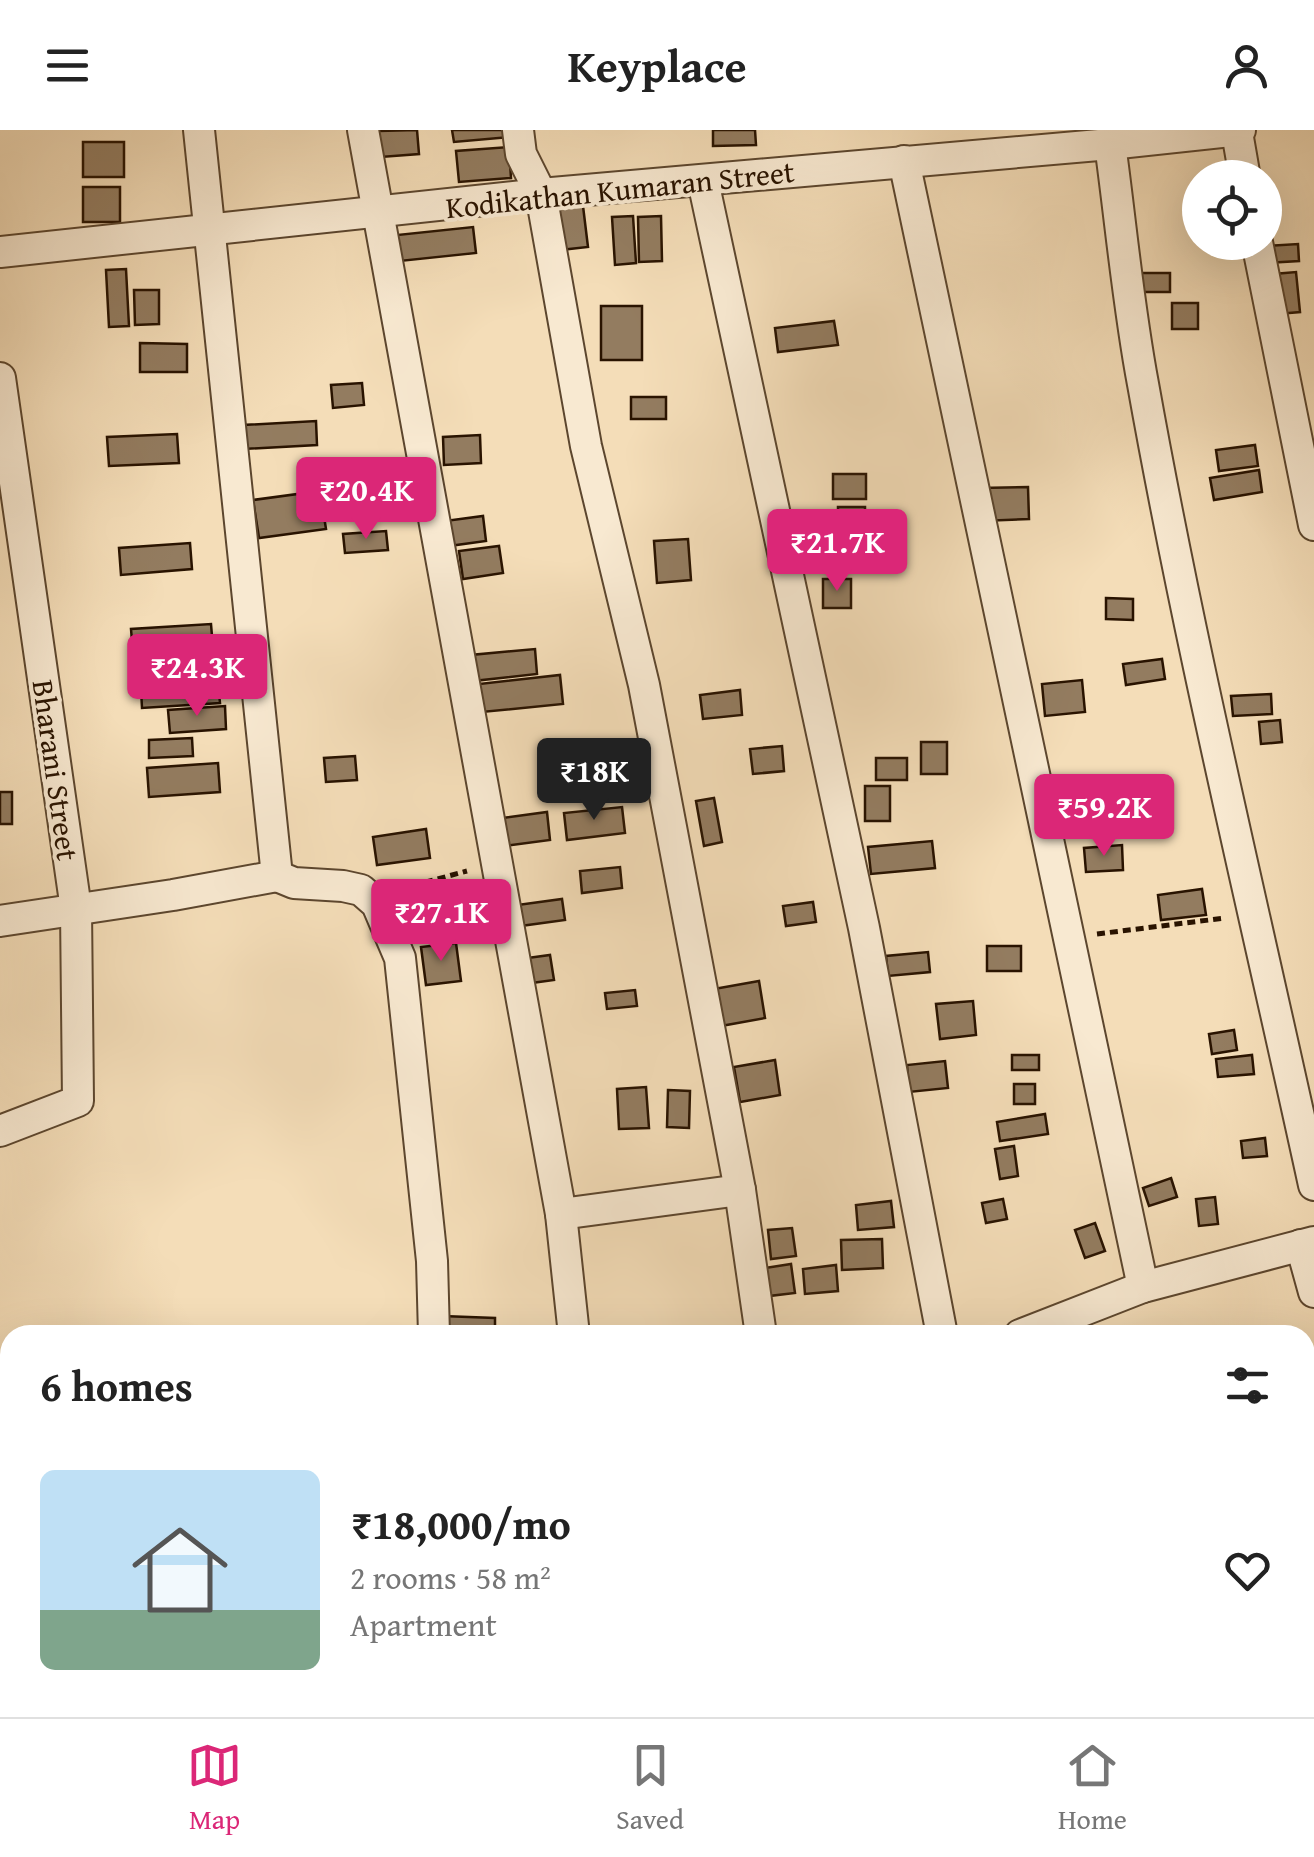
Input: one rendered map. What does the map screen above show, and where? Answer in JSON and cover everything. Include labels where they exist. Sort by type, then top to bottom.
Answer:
[{"type":"street","points":[[199,130],[277,876]]},
{"type":"street","points":[[363,130],[561,1214],[573,1325]]},
{"type":"street","points":[[518,130],[521,154],[542,194],[586,446],[644,685],[740,1190],[760,1325]]},
{"type":"street","points":[[1238,131],[1242,160]]},
{"type":"street","name":"Kodikathan Kumaran Street","points":[[0,252],[542,194],[1238,131]]},
{"type":"street","points":[[1110,144],[1142,382],[1228,805],[1314,1185]]},
{"type":"street","points":[[904,160],[1143,1287]]},
{"type":"street","points":[[703,181],[864,928],[940,1325]]},
{"type":"street","points":[[1261,260],[1314,525]]},
{"type":"street","name":"Bharani Street","points":[[0,378],[76,908],[78,1102],[0,1131]]},
{"type":"street","points":[[0,920],[277,876],[294,884],[361,890],[376,904],[400,958],[432,1261],[434,1325]]},
{"type":"street","points":[[561,1214],[740,1190]]},
{"type":"street","points":[[1052,1325],[1143,1287],[1307,1243],[1314,1292]]},
{"type":"path","points":[[376,904],[405,886],[496,865]]},
{"type":"path","points":[[1069,938],[1255,914]]},
{"type":"building","points":[[417,130],[419,154],[381,157],[378,131]]},
{"type":"building","points":[[452,130],[509,130],[510,137],[454,142]]},
{"type":"building","points":[[713,130],[755,130],[756,145],[713,146]]},
{"type":"building","points":[[83,142],[124,142],[124,177],[83,177]]},
{"type":"building","points":[[509,147],[511,178],[459,182],[456,151]]},
{"type":"building","points":[[83,187],[120,187],[120,222],[83,222]]},
{"type":"building","points":[[583,206],[588,247],[560,250],[556,209]]},
{"type":"building","points":[[633,216],[636,263],[615,265],[612,217]]},
{"type":"building","points":[[661,216],[662,261],[639,262],[638,217]]},
{"type":"building","points":[[473,227],[476,253],[400,261],[397,235]]},
{"type":"building","points":[[1298,244],[1299,261],[1267,263],[1282,260],[1282,245]]},
{"type":"building","points":[[126,269],[129,326],[109,327],[106,270]]},
{"type":"building","points":[[1296,272],[1300,312],[1278,314],[1274,274]]},
{"type":"building","points":[[1140,273],[1170,273],[1170,292],[1140,292]]},
{"type":"building","points":[[134,290],[159,290],[159,324],[135,325]]},
{"type":"building","points":[[1172,303],[1198,303],[1198,329],[1172,329]]},
{"type":"building","points":[[601,306],[642,306],[642,360],[601,360]]},
{"type":"building","points":[[834,321],[838,345],[778,352],[775,328]]},
{"type":"building","points":[[140,343],[187,344],[187,372],[140,372]]},
{"type":"building","points":[[362,383],[364,405],[333,408],[331,385]]},
{"type":"building","points":[[631,397],[666,397],[666,419],[631,419]]},
{"type":"building","points":[[316,421],[317,445],[244,449],[243,425]]},
{"type":"building","points":[[177,434],[179,463],[109,466],[107,437]]},
{"type":"building","points":[[480,435],[481,463],[444,465],[443,437]]},
{"type":"building","points":[[1255,445],[1258,466],[1219,471],[1216,450]]},
{"type":"building","points":[[394,467],[395,486],[328,491],[327,472]]},
{"type":"building","points":[[1259,470],[1262,492],[1214,500],[1210,478]]},
{"type":"building","points":[[833,474],[866,474],[866,499],[833,499]]},
{"type":"building","points":[[1028,487],[1029,519],[981,521],[980,488]]},
{"type":"building","points":[[320,491],[326,529],[259,538],[253,500]]},
{"type":"building","points":[[838,507],[865,507],[865,534],[838,534]]},
{"type":"building","points":[[483,516],[486,541],[449,546],[445,521]]},
{"type":"building","points":[[386,531],[388,550],[345,553],[343,534]]},
{"type":"building","points":[[688,539],[691,580],[657,583],[654,541]]},
{"type":"building","points":[[190,543],[192,569],[121,575],[119,548]]},
{"type":"building","points":[[499,546],[503,573],[463,579],[459,551]]},
{"type":"building","points":[[823,579],[851,579],[851,608],[823,608]]},
{"type":"building","points":[[1106,598],[1133,599],[1133,620],[1106,619]]},
{"type":"building","points":[[211,624],[213,648],[133,654],[131,629]]},
{"type":"building","points":[[535,649],[537,674],[473,681],[471,655]]},
{"type":"building","points":[[216,653],[218,681],[136,687],[134,659]]},
{"type":"building","points":[[1162,659],[1165,679],[1126,685],[1123,664]]},
{"type":"building","points":[[560,675],[563,704],[482,712],[479,684]]},
{"type":"building","points":[[1082,680],[1085,712],[1045,716],[1042,684]]},
{"type":"building","points":[[218,683],[220,703],[142,708],[141,689]]},
{"type":"building","points":[[740,690],[742,715],[703,719],[700,695]]},
{"type":"building","points":[[1271,694],[1272,714],[1233,716],[1231,696]]},
{"type":"building","points":[[225,706],[226,729],[170,733],[168,710]]},
{"type":"building","points":[[1280,720],[1282,742],[1261,744],[1259,722]]},
{"type":"building","points":[[192,738],[193,756],[149,758],[149,740]]},
{"type":"building","points":[[921,742],[947,742],[947,774],[921,774]]},
{"type":"building","points":[[782,746],[784,771],[753,774],[750,749]]},
{"type":"building","points":[[355,756],[357,780],[326,782],[324,758]]},
{"type":"building","points":[[876,758],[907,758],[907,780],[876,780]]},
{"type":"building","points":[[218,763],[220,792],[149,797],[147,768]]},
{"type":"building","points":[[1141,783],[1144,814],[1106,818],[1102,787]]},
{"type":"building","points":[[865,786],[890,786],[890,821],[865,821]]},
{"type":"building","points":[[0,792],[12,792],[12,824],[0,824]]},
{"type":"building","points":[[714,798],[722,842],[704,846],[696,801]]},
{"type":"building","points":[[622,807],[625,833],[567,840],[564,813]]},
{"type":"building","points":[[547,812],[550,840],[497,847],[494,819]]},
{"type":"building","points":[[426,829],[430,858],[377,865],[373,837]]},
{"type":"building","points":[[932,841],[935,868],[871,874],[868,847]]},
{"type":"building","points":[[1122,845],[1123,870],[1086,872],[1084,848]]},
{"type":"building","points":[[620,867],[622,888],[582,893],[580,871]]},
{"type":"building","points":[[489,883],[496,926],[414,940],[407,898]]},
{"type":"building","points":[[1202,889],[1206,915],[1161,920],[1158,895]]},
{"type":"building","points":[[562,899],[565,920],[513,927],[510,906]]},
{"type":"building","points":[[813,902],[816,922],[786,926],[783,906]]},
{"type":"building","points":[[456,943],[461,981],[426,985],[421,947]]},
{"type":"building","points":[[987,946],[1021,946],[1021,971],[987,971]]},
{"type":"building","points":[[928,952],[930,972],[888,976],[886,956]]},
{"type":"building","points":[[550,955],[554,980],[524,984],[520,959]]},
{"type":"building","points":[[759,981],[765,1018],[721,1026],[714,989]]},
{"type":"building","points":[[635,990],[637,1006],[607,1009],[605,993]]},
{"type":"building","points":[[973,1001],[976,1035],[940,1039],[936,1004]]},
{"type":"building","points":[[1234,1030],[1237,1050],[1212,1054],[1209,1034]]},
{"type":"building","points":[[1012,1055],[1039,1055],[1039,1070],[1012,1070]]},
{"type":"building","points":[[1252,1055],[1254,1074],[1218,1077],[1216,1059]]},
{"type":"building","points":[[775,1060],[780,1095],[740,1102],[734,1067]]},
{"type":"building","points":[[945,1061],[948,1088],[909,1092],[907,1065]]},
{"type":"building","points":[[1014,1084],[1035,1084],[1035,1104],[1014,1104]]},
{"type":"building","points":[[646,1087],[649,1128],[619,1129],[617,1089]]},
{"type":"building","points":[[668,1090],[690,1091],[689,1128],[667,1127]]},
{"type":"building","points":[[1045,1114],[1048,1134],[1000,1141],[997,1122]]},
{"type":"building","points":[[1265,1138],[1267,1156],[1243,1158],[1241,1141]]},
{"type":"building","points":[[1014,1146],[1018,1176],[1000,1179],[995,1149]]},
{"type":"building","points":[[1171,1178],[1177,1197],[1149,1206],[1143,1188]]},
{"type":"building","points":[[1215,1197],[1218,1224],[1199,1226],[1196,1199]]},
{"type":"building","points":[[1003,1199],[1007,1219],[986,1223],[982,1203]]},
{"type":"building","points":[[891,1201],[894,1227],[858,1230],[856,1205]]},
{"type":"building","points":[[1095,1223],[1105,1251],[1085,1258],[1075,1230]]},
{"type":"building","points":[[792,1228],[796,1256],[771,1259],[768,1230]]},
{"type":"building","points":[[882,1239],[883,1268],[842,1270],[841,1240]]},
{"type":"building","points":[[791,1264],[795,1293],[761,1297],[758,1269]]},
{"type":"building","points":[[836,1265],[838,1291],[805,1294],[803,1269]]},
{"type":"building","points":[[442,1316],[495,1318],[495,1325],[442,1325]]}]
